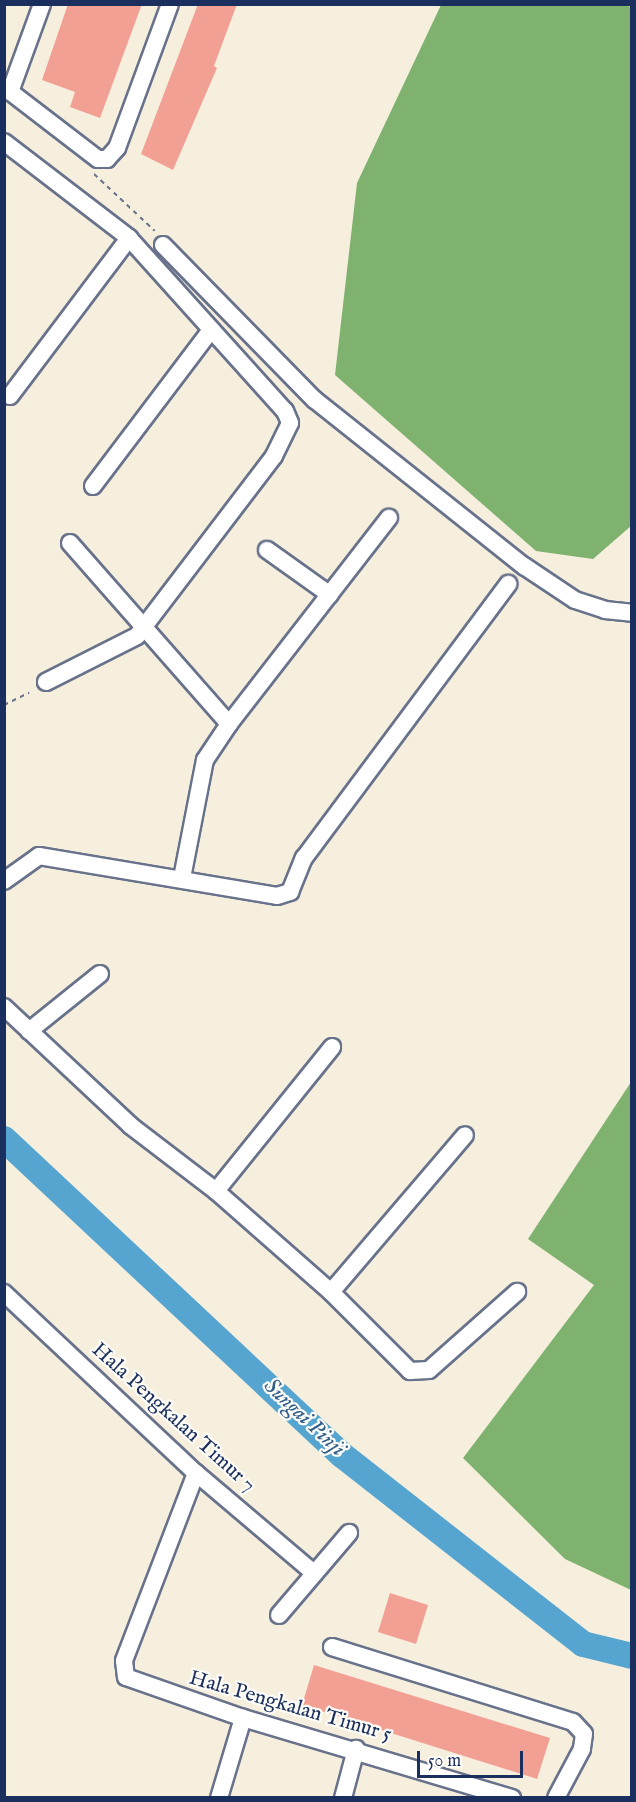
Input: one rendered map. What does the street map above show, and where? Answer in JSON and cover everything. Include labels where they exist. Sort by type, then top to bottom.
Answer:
[{"type":"street","points":[[42,4],[7,89],[98,159],[107,159],[117,148],[170,4]]},
{"type":"street","points":[[4,142],[129,238],[285,411],[290,423],[268,465],[137,636],[46,682]]},
{"type":"street","points":[[10,396],[129,238]]},
{"type":"street","points":[[163,245],[315,400],[524,566],[575,600],[605,610],[632,614]]},
{"type":"street","points":[[93,486],[211,330]]},
{"type":"street","points":[[182,878],[205,760],[229,724],[389,518]]},
{"type":"street","points":[[70,543],[229,724]]},
{"type":"street","points":[[267,550],[330,595]]},
{"type":"street","points":[[4,881],[39,856],[182,878],[277,896],[290,892],[304,858],[508,584]]},
{"type":"street","points":[[30,1031],[100,974]]},
{"type":"street","points":[[4,1007],[131,1126],[216,1191],[331,1292],[410,1371],[429,1370],[517,1292]]},
{"type":"street","points":[[216,1191],[332,1047]]},
{"type":"street","points":[[331,1292],[465,1134]]},
{"type":"street","name":"Hala Pengkalan Timur 7","points":[[4,1293],[196,1473],[314,1573]]},
{"type":"street","name":"Hala Pengkalan Timur 5","points":[[196,1473],[124,1661],[126,1677],[243,1718],[356,1749],[466,1791],[512,1797]]},
{"type":"street","points":[[279,1615],[349,1533]]},
{"type":"street","points":[[332,1647],[573,1722],[584,1734],[582,1749],[556,1797]]},
{"type":"street","points":[[219,1797],[243,1718]]},
{"type":"street","points":[[343,1797],[356,1749]]},
{"type":"path","points":[[4,705],[29,693]]},
{"type":"green space","points":[[625,4],[632,8],[631,526],[593,559],[536,551],[335,375],[357,183],[441,5]]},
{"type":"green space","points":[[631,1082],[631,1590],[565,1559],[463,1458],[594,1285],[528,1239]]},
{"type":"building","points":[[68,4],[142,4],[100,118],[70,107],[75,92],[42,80]]},
{"type":"building","points":[[198,4],[237,4],[214,66],[217,68],[173,170],[141,154]]},
{"type":"building","points":[[390,1593],[428,1605],[416,1644],[378,1632]]},
{"type":"building","points":[[314,1665],[550,1738],[537,1779],[302,1705]]},
{"type":"waterway","name":"Sungai Pinji","points":[[4,1139],[342,1455],[583,1644],[632,1656]]}]
